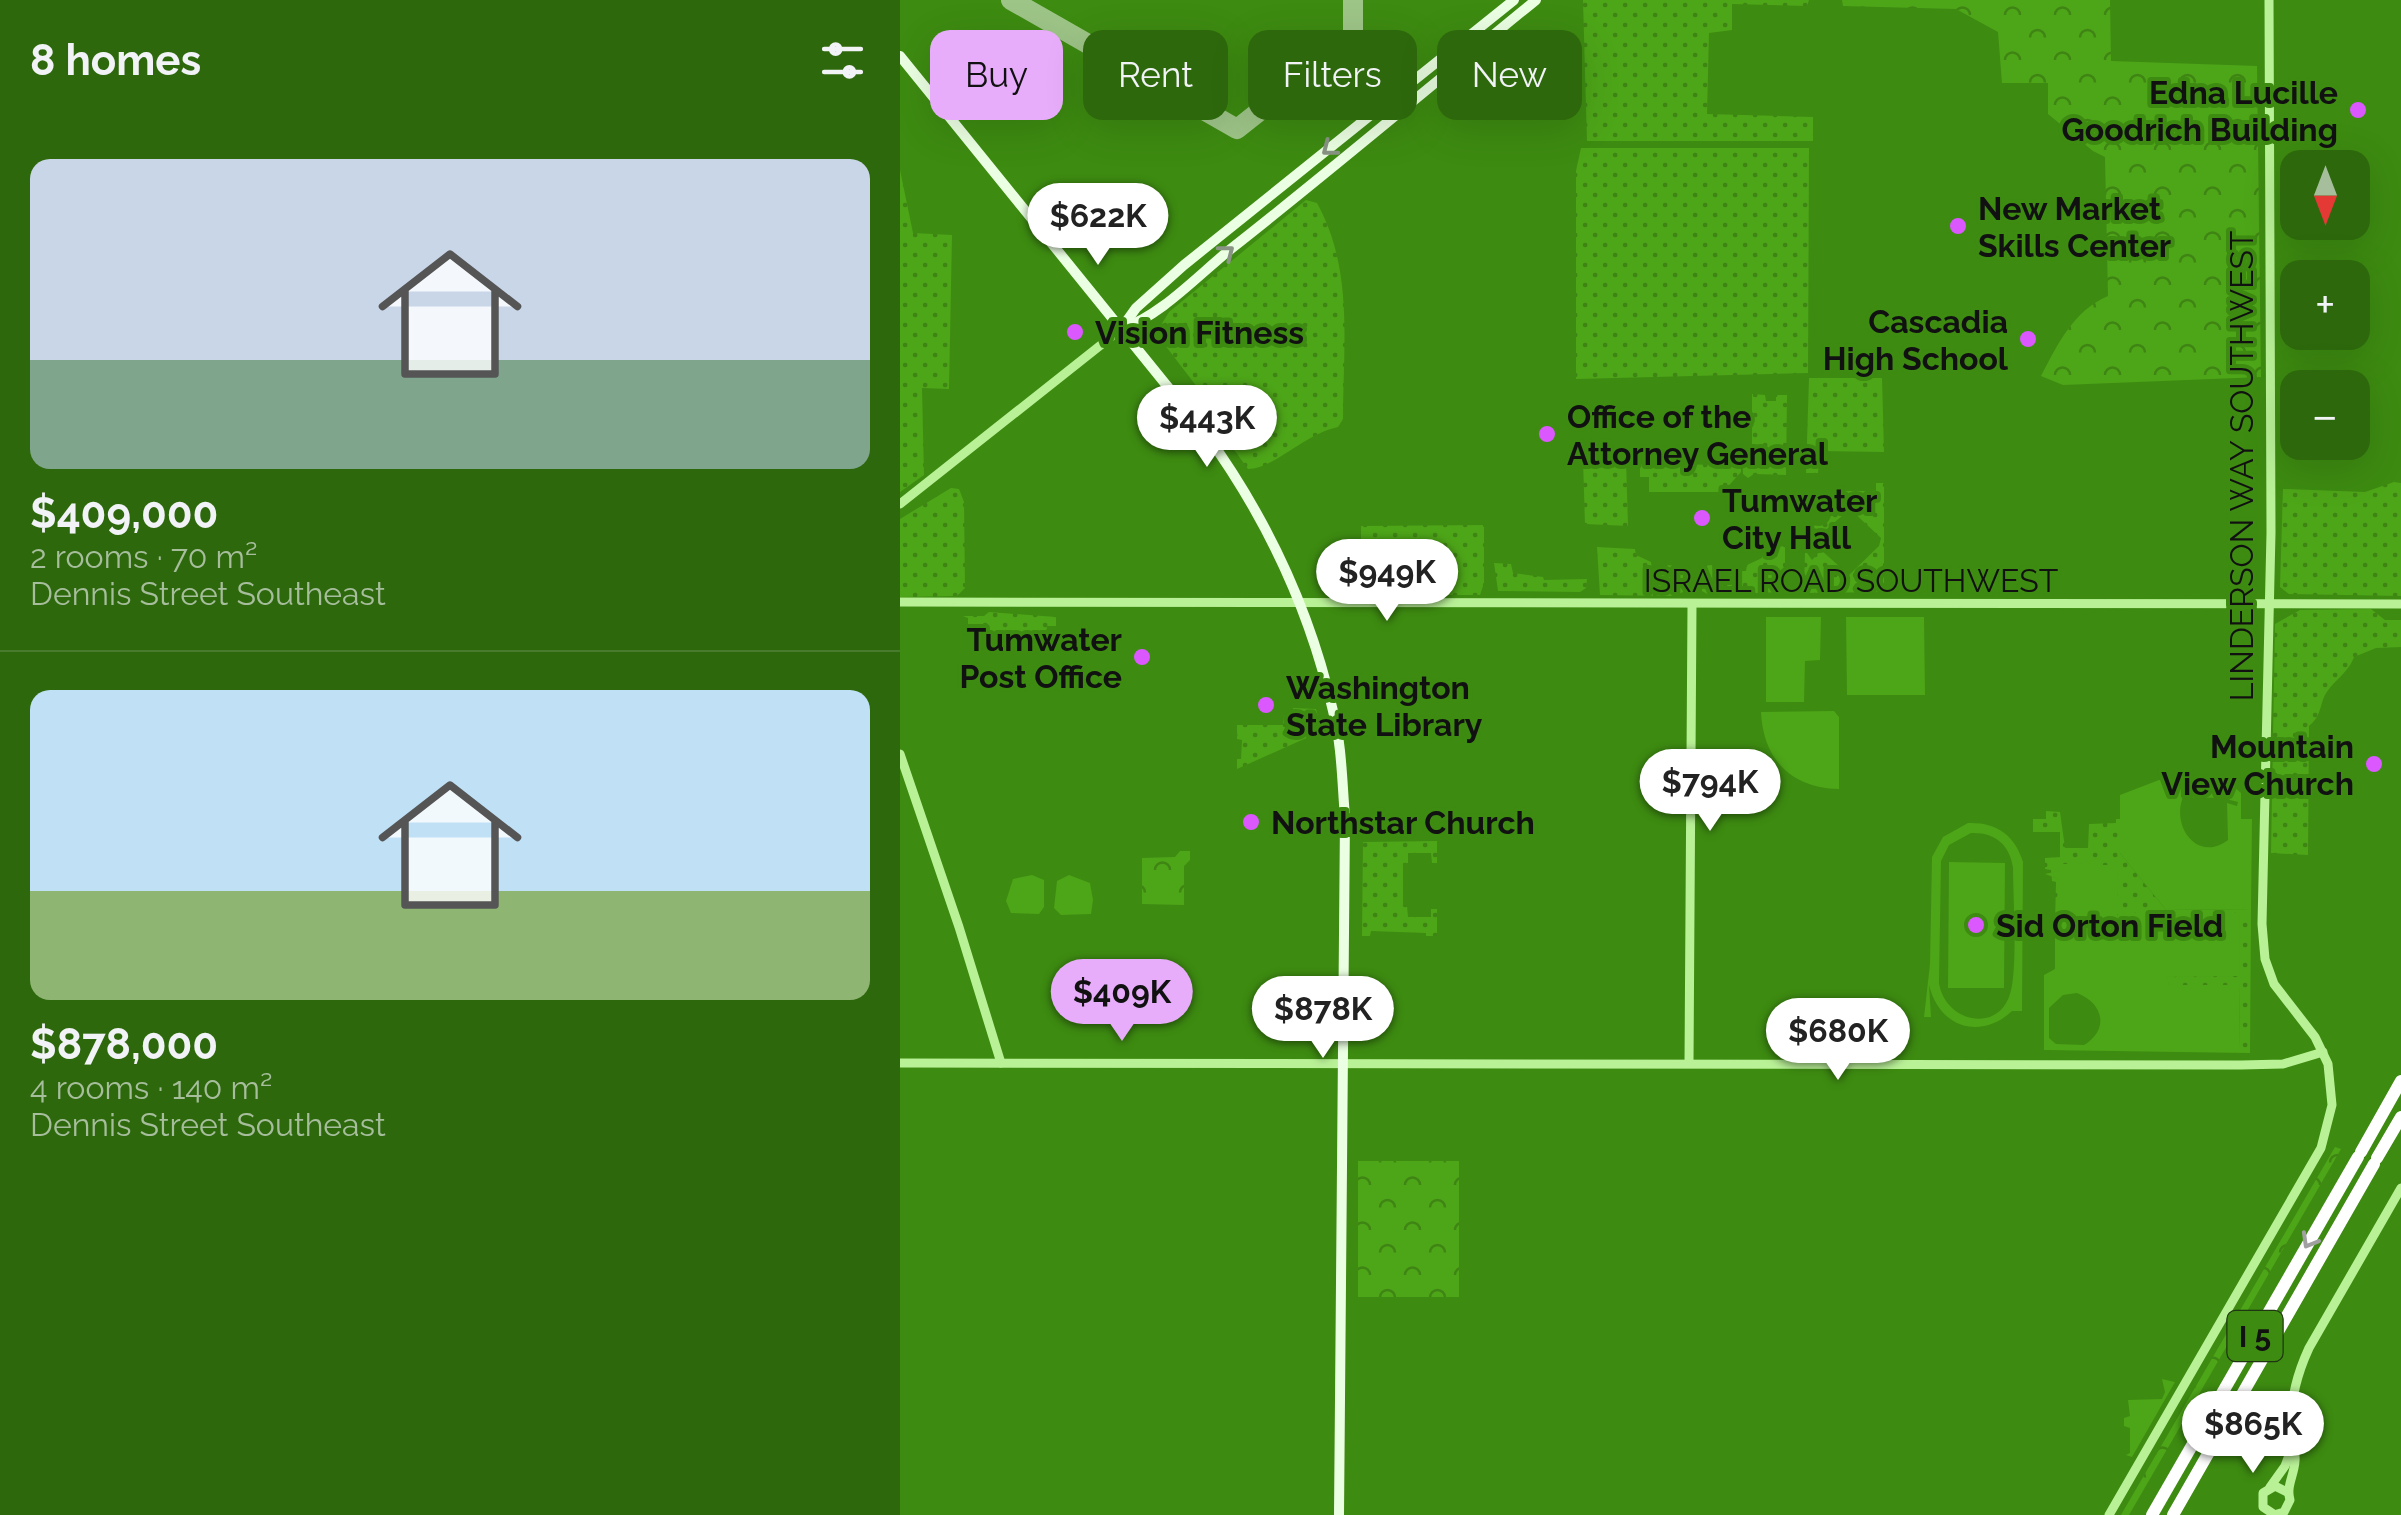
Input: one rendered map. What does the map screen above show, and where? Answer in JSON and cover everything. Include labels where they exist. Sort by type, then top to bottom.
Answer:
[{"type":"highway","name":"I 5","points":[[2152,1515],[2401,1081]]},
{"type":"highway","name":"I 5","points":[[2173,1515],[2401,1118]]},
{"type":"main road","points":[[1121,329],[1136,308],[1184,265],[1514,0]]},
{"type":"main road","points":[[1121,329],[1146,320],[1536,0]]},
{"type":"main road","points":[[900,56],[1206,434],[1244,488],[1301,604],[1334,711],[1342,770],[1346,878],[1339,1515]]},
{"type":"street","name":"LINDERSON WAY SOUTHWEST","points":[[2110,1515],[2320,1148],[2332,1105],[2331,1078],[2323,1052],[2274,984],[2262,942],[2271,380],[2269,0]]},
{"type":"street","points":[[900,504],[1121,329]]},
{"type":"street","name":"ISRAEL ROAD SOUTHWEST","points":[[900,602],[2401,604]]},
{"type":"street","points":[[1689,1063],[1692,605]]},
{"type":"street","points":[[900,754],[960,927],[1001,1063]]},
{"type":"street","points":[[900,1063],[2273,1065],[2323,1052]]},
{"type":"street","points":[[2287,1492],[2295,1462],[2293,1396],[2304,1358],[2401,1188]]},
{"type":"street","points":[[2258,1515],[2263,1494],[2284,1466],[2292,1447]]},
{"type":"street","points":[[2262,1502],[2266,1511],[2274,1515],[2287,1509],[2287,1492],[2280,1486],[2270,1487]]},
{"type":"green space","points":[[1583,0],[1809,0],[1807,6],[1732,4],[1732,30],[1709,33],[1707,114],[1813,117],[1813,141],[1587,141]]},
{"type":"green space","points":[[1842,0],[2110,0],[2111,61],[2257,66],[2261,377],[2063,385],[2041,376],[2076,319],[2108,296],[2105,157],[2048,114],[2048,83],[2002,83],[1998,32],[1956,9],[1843,6]]},
{"type":"green space","points":[[1581,148],[1809,148],[1808,373],[1576,379],[1576,171]]},
{"type":"green space","points":[[900,170],[913,233],[952,235],[949,389],[922,388],[924,475],[900,492]]},
{"type":"green space","points":[[1306,200],[1317,203],[1337,255],[1344,308],[1343,419],[1338,427],[1268,463],[1248,469],[1213,421],[1201,392],[1161,340],[1158,330],[1169,312]]},
{"type":"green space","points":[[1809,378],[1882,378],[1884,452],[1820,451],[1818,473],[1806,473]]},
{"type":"green space","points":[[1752,394],[1765,395],[1766,401],[1776,401],[1776,395],[1787,395],[1786,475],[1754,474],[1748,478],[1743,474],[1742,457],[1752,456]]},
{"type":"green space","points":[[1583,459],[1626,460],[1628,526],[1585,524]]},
{"type":"green space","points":[[1640,464],[1741,465],[1741,472],[1723,492],[1649,492],[1649,477],[1640,477]]},
{"type":"green space","points":[[1876,483],[1884,483],[1884,592],[1804,593],[1805,550],[1812,560],[1821,550],[1849,575],[1879,546],[1881,538],[1850,509],[1821,534],[1815,528],[1809,530],[1806,539],[1803,523],[1819,526],[1828,522],[1833,491],[1876,491]]},
{"type":"green space","points":[[2401,483],[2401,596],[2289,594],[2280,587],[2283,489],[2365,492]]},
{"type":"green space","points":[[951,488],[959,489],[964,502],[965,588],[957,596],[900,597],[900,519]]},
{"type":"green space","points":[[1484,525],[1484,583],[1480,595],[1378,595],[1377,554],[1361,553],[1361,526]]},
{"type":"green space","points":[[1785,546],[1785,589],[1780,592],[1709,595],[1702,591],[1701,566],[1712,565],[1713,572],[1746,571],[1747,565],[1762,558],[1766,548]]},
{"type":"green space","points":[[1597,547],[1635,549],[1636,555],[1651,562],[1652,571],[1663,572],[1664,565],[1683,566],[1683,592],[1674,596],[1600,595]]},
{"type":"green space","points":[[1494,563],[1511,564],[1513,573],[1544,580],[1587,579],[1586,588],[1580,592],[1498,591]]},
{"type":"green space","points":[[2371,609],[2385,620],[2401,620],[2401,647],[2376,648],[2354,657],[2327,692],[2309,726],[2308,855],[2271,853],[2275,624],[2300,610]]},
{"type":"green space","points":[[989,612],[1056,617],[1056,626],[1047,626],[1046,633],[1037,633],[1036,640],[988,640],[987,633],[968,625],[968,618],[963,616],[984,616]]},
{"type":"green space","points":[[1766,617],[1821,617],[1820,660],[1805,661],[1804,702],[1766,702]]},
{"type":"green space","points":[[1846,617],[1924,617],[1925,695],[1847,695]]},
{"type":"green space","points":[[1293,708],[1316,709],[1322,731],[1237,769],[1242,740],[1237,739],[1237,725],[1283,725],[1284,716],[1293,713]]},
{"type":"green space","points":[[1834,711],[1839,717],[1839,789],[1807,783],[1783,768],[1767,744],[1761,712]]},
{"type":"green space","points":[[2159,780],[2206,780],[2206,786],[2233,786],[2241,793],[2241,819],[2252,819],[2251,909],[2166,910],[2120,853],[2120,795]],"holes":[[[2220,788],[2230,800],[2238,802],[2237,806],[2227,803],[2228,840],[2207,847],[2190,838],[2181,820],[2183,797],[2222,798]]]},
{"type":"green space","points":[[2046,811],[2060,812],[2065,848],[2088,848],[2089,824],[2116,823],[2120,819],[2120,853],[2166,910],[2251,909],[2250,1053],[2180,1052],[2180,1048],[2239,1048],[2240,985],[2170,985],[2125,913],[2125,938],[2117,934],[2062,865],[2062,924],[2055,923],[2056,882],[2052,881],[2051,870],[2045,869],[2045,858],[2060,857],[2060,832],[2033,832],[2033,819],[2046,819]]},
{"type":"green space","points":[[1968,823],[1987,825],[2003,832],[2015,844],[2023,862],[2022,1011],[2012,1011],[1987,1026],[1962,1025],[1951,1020],[1934,999],[1929,985],[1931,1017],[1924,1017],[1930,964],[1932,857],[1943,837]],"holes":[[[1971,833],[2000,842],[2009,853],[2013,868],[2014,968],[2004,1007],[1995,1015],[1972,1018],[1951,1007],[1939,983],[1941,861],[1949,845]]]},
{"type":"green space","points":[[1437,841],[1437,863],[1432,863],[1431,853],[1408,853],[1408,863],[1403,863],[1403,905],[1407,906],[1408,917],[1431,917],[1431,909],[1437,909],[1437,936],[1371,931],[1370,936],[1362,936],[1363,842]]},
{"type":"green space","points":[[1180,851],[1190,851],[1190,860],[1184,866],[1184,905],[1142,904],[1142,858],[1175,857]]},
{"type":"green space","points":[[2100,858],[2102,865],[2118,865],[2117,934],[2124,937],[2125,913],[2240,913],[2239,976],[2166,977],[2170,985],[2240,985],[2239,1048],[2181,1048],[2180,1052],[2044,1050],[2044,975],[2055,969],[2055,923],[2062,923],[2062,880],[2045,874],[2062,870],[2062,864]],"holes":[[[2077,993],[2086,997],[2100,1017],[2098,1032],[2084,1045],[2056,1044],[2049,1038],[2049,1008],[2063,995]]]},
{"type":"green space","name":"Sid Orton Field","points":[[1949,862],[2005,863],[2004,988],[1948,988]]},
{"type":"green space","points":[[1032,875],[1044,880],[1044,907],[1039,914],[1011,913],[1006,901],[1013,879]]},
{"type":"green space","points":[[1069,875],[1090,883],[1091,914],[1061,915],[1054,908],[1057,881]]},
{"type":"green space","points":[[2335,1147],[2341,1149],[2129,1515],[2121,1515]]},
{"type":"green space","points":[[1358,1161],[1459,1161],[1459,1297],[1358,1297]]},
{"type":"green space","points":[[2162,1379],[2175,1382],[2132,1457],[2126,1455],[2130,1453],[2130,1428],[2124,1426],[2124,1418],[2130,1416],[2128,1400],[2162,1399]]},
{"type":"taxiway","points":[[1011,0],[1237,129],[1353,37],[1353,0]]},
{"type":"place","name":"Edna Lucille Goodrich Building","points":[[2358,110]]},
{"type":"place","name":"New Market Skills Center","points":[[1958,226]]},
{"type":"place","name":"Vision Fitness","points":[[1075,332]]},
{"type":"place","name":"Cascadia High School","points":[[2028,339]]},
{"type":"place","name":"Office of the Attorney General","points":[[1547,434]]},
{"type":"place","name":"Tumwater City Hall","points":[[1702,518]]},
{"type":"place","name":"Tumwater Post Office","points":[[1142,657]]},
{"type":"place","name":"Washington State Library","points":[[1266,705]]},
{"type":"place","name":"Mountain View Church","points":[[2374,764]]},
{"type":"place","name":"Northstar Church","points":[[1251,822]]},
{"type":"place","name":"Sid Orton Field","points":[[1976,925]]}]
